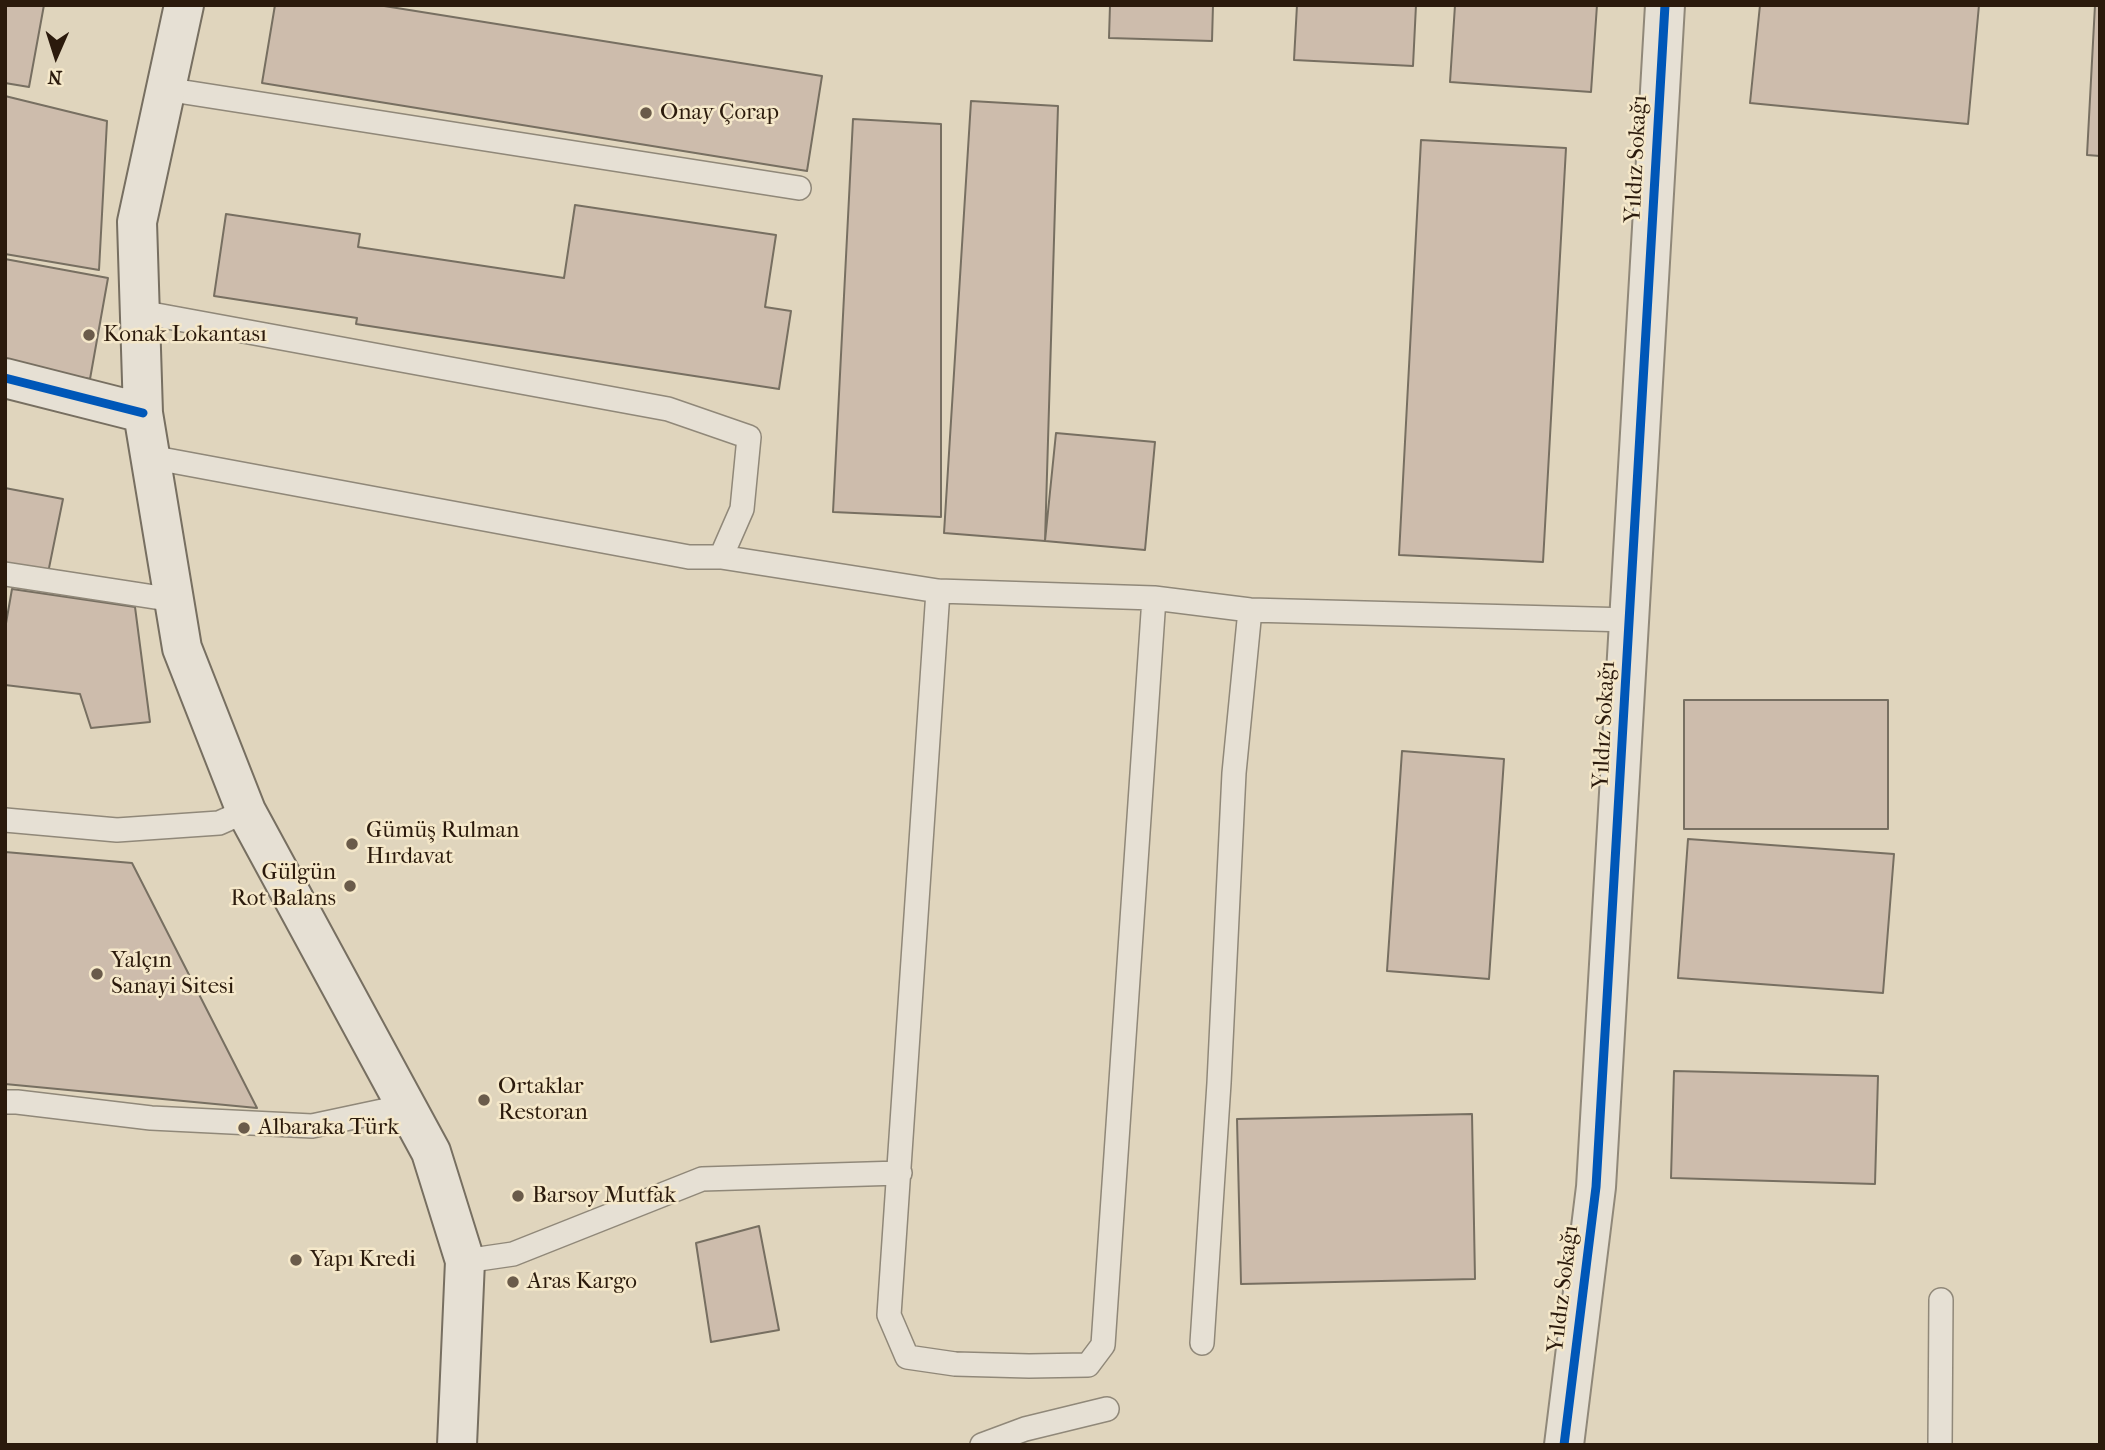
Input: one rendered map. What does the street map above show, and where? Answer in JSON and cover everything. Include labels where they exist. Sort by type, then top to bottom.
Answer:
[{"type":"street","points":[[184,5],[137,222],[143,413],[182,648],[246,811],[431,1152],[465,1261],[457,1445]]},
{"type":"street","name":"Yıldız Sokağı","points":[[1564,1445],[1596,1187],[1665,5]]},
{"type":"street","points":[[5,378],[143,413]]},
{"type":"lane","points":[[165,89],[799,188]]},
{"type":"lane","points":[[140,312],[668,408],[749,437],[742,509],[721,557]]},
{"type":"lane","points":[[150,457],[688,557],[721,557],[938,591],[1154,598],[1250,610],[1630,620]]},
{"type":"lane","points":[[5,574],[174,600]]},
{"type":"lane","points":[[938,591],[889,1315],[907,1357],[955,1364],[1088,1365],[1102,1345],[1154,598]]},
{"type":"lane","points":[[1202,1343],[1219,1083],[1234,773],[1250,610]]},
{"type":"lane","points":[[5,820],[117,830],[219,824],[246,811]]},
{"type":"lane","points":[[5,1102],[151,1118],[312,1126],[406,1106]]},
{"type":"lane","points":[[465,1261],[513,1254],[702,1179],[900,1173]]},
{"type":"lane","points":[[1940,1445],[1941,1300]]},
{"type":"lane","points":[[982,1445],[1025,1429],[1107,1409]]},
{"type":"building","points":[[5,5],[44,5],[29,87],[5,83]]},
{"type":"building","points":[[275,5],[378,5],[822,76],[807,171],[262,83]]},
{"type":"building","points":[[1110,5],[1213,5],[1212,41],[1109,38]]},
{"type":"building","points":[[1297,5],[1416,5],[1413,66],[1294,60]]},
{"type":"building","points":[[1455,5],[1597,5],[1591,92],[1450,82]]},
{"type":"building","points":[[1760,5],[1979,5],[1968,124],[1750,103]]},
{"type":"building","points":[[2095,5],[2100,5],[2100,156],[2087,155]]},
{"type":"building","points":[[5,96],[107,121],[99,270],[5,254]]},
{"type":"building","points":[[971,101],[1058,106],[1045,541],[944,533]]},
{"type":"building","points":[[853,119],[941,124],[941,517],[833,512]]},
{"type":"building","points":[[1421,140],[1566,148],[1543,562],[1399,555]]},
{"type":"building","points":[[575,205],[776,235],[765,307],[791,311],[779,389],[356,324],[357,318],[214,296],[226,214],[360,234],[358,247],[564,278]]},
{"type":"building","points":[[5,259],[108,278],[90,379],[5,364]]},
{"type":"building","points":[[1056,433],[1155,442],[1145,550],[1045,541]]},
{"type":"building","points":[[5,488],[63,499],[48,573],[5,564]]},
{"type":"building","points":[[12,589],[135,607],[150,722],[91,728],[80,694],[5,685],[5,629]]},
{"type":"building","points":[[1684,700],[1888,700],[1888,829],[1684,829]]},
{"type":"building","points":[[1402,751],[1504,759],[1489,979],[1387,971]]},
{"type":"building","points":[[1688,839],[1894,854],[1883,993],[1678,978]]},
{"type":"building","name":"Yalçın Sanayi Sitesi","points":[[5,852],[132,863],[257,1108],[5,1084]]},
{"type":"building","points":[[1674,1071],[1878,1076],[1875,1184],[1671,1178]]},
{"type":"building","points":[[1472,1114],[1475,1279],[1241,1284],[1237,1119]]},
{"type":"building","points":[[759,1226],[779,1330],[711,1342],[696,1243]]},
{"type":"cycle path","points":[[1564,1445],[1596,1187],[1665,5]]},
{"type":"cycle path","points":[[5,378],[143,413]]},
{"type":"place","name":"Onay Çorap","points":[[646,113]]},
{"type":"place","name":"Konak Lokantası","points":[[89,335]]},
{"type":"place","name":"Gümüş Rulman Hırdavat","points":[[352,844]]},
{"type":"place","name":"Gülgün Rot Balans","points":[[350,886]]},
{"type":"place","name":"Yalçın Sanayi Sitesi","points":[[97,974]]},
{"type":"place","name":"Ortaklar Restoran","points":[[484,1100]]},
{"type":"place","name":"Albaraka Türk","points":[[244,1128]]},
{"type":"place","name":"Barsoy Mutfak","points":[[518,1196]]},
{"type":"place","name":"Yapı Kredi","points":[[296,1260]]},
{"type":"place","name":"Aras Kargo","points":[[513,1282]]}]
